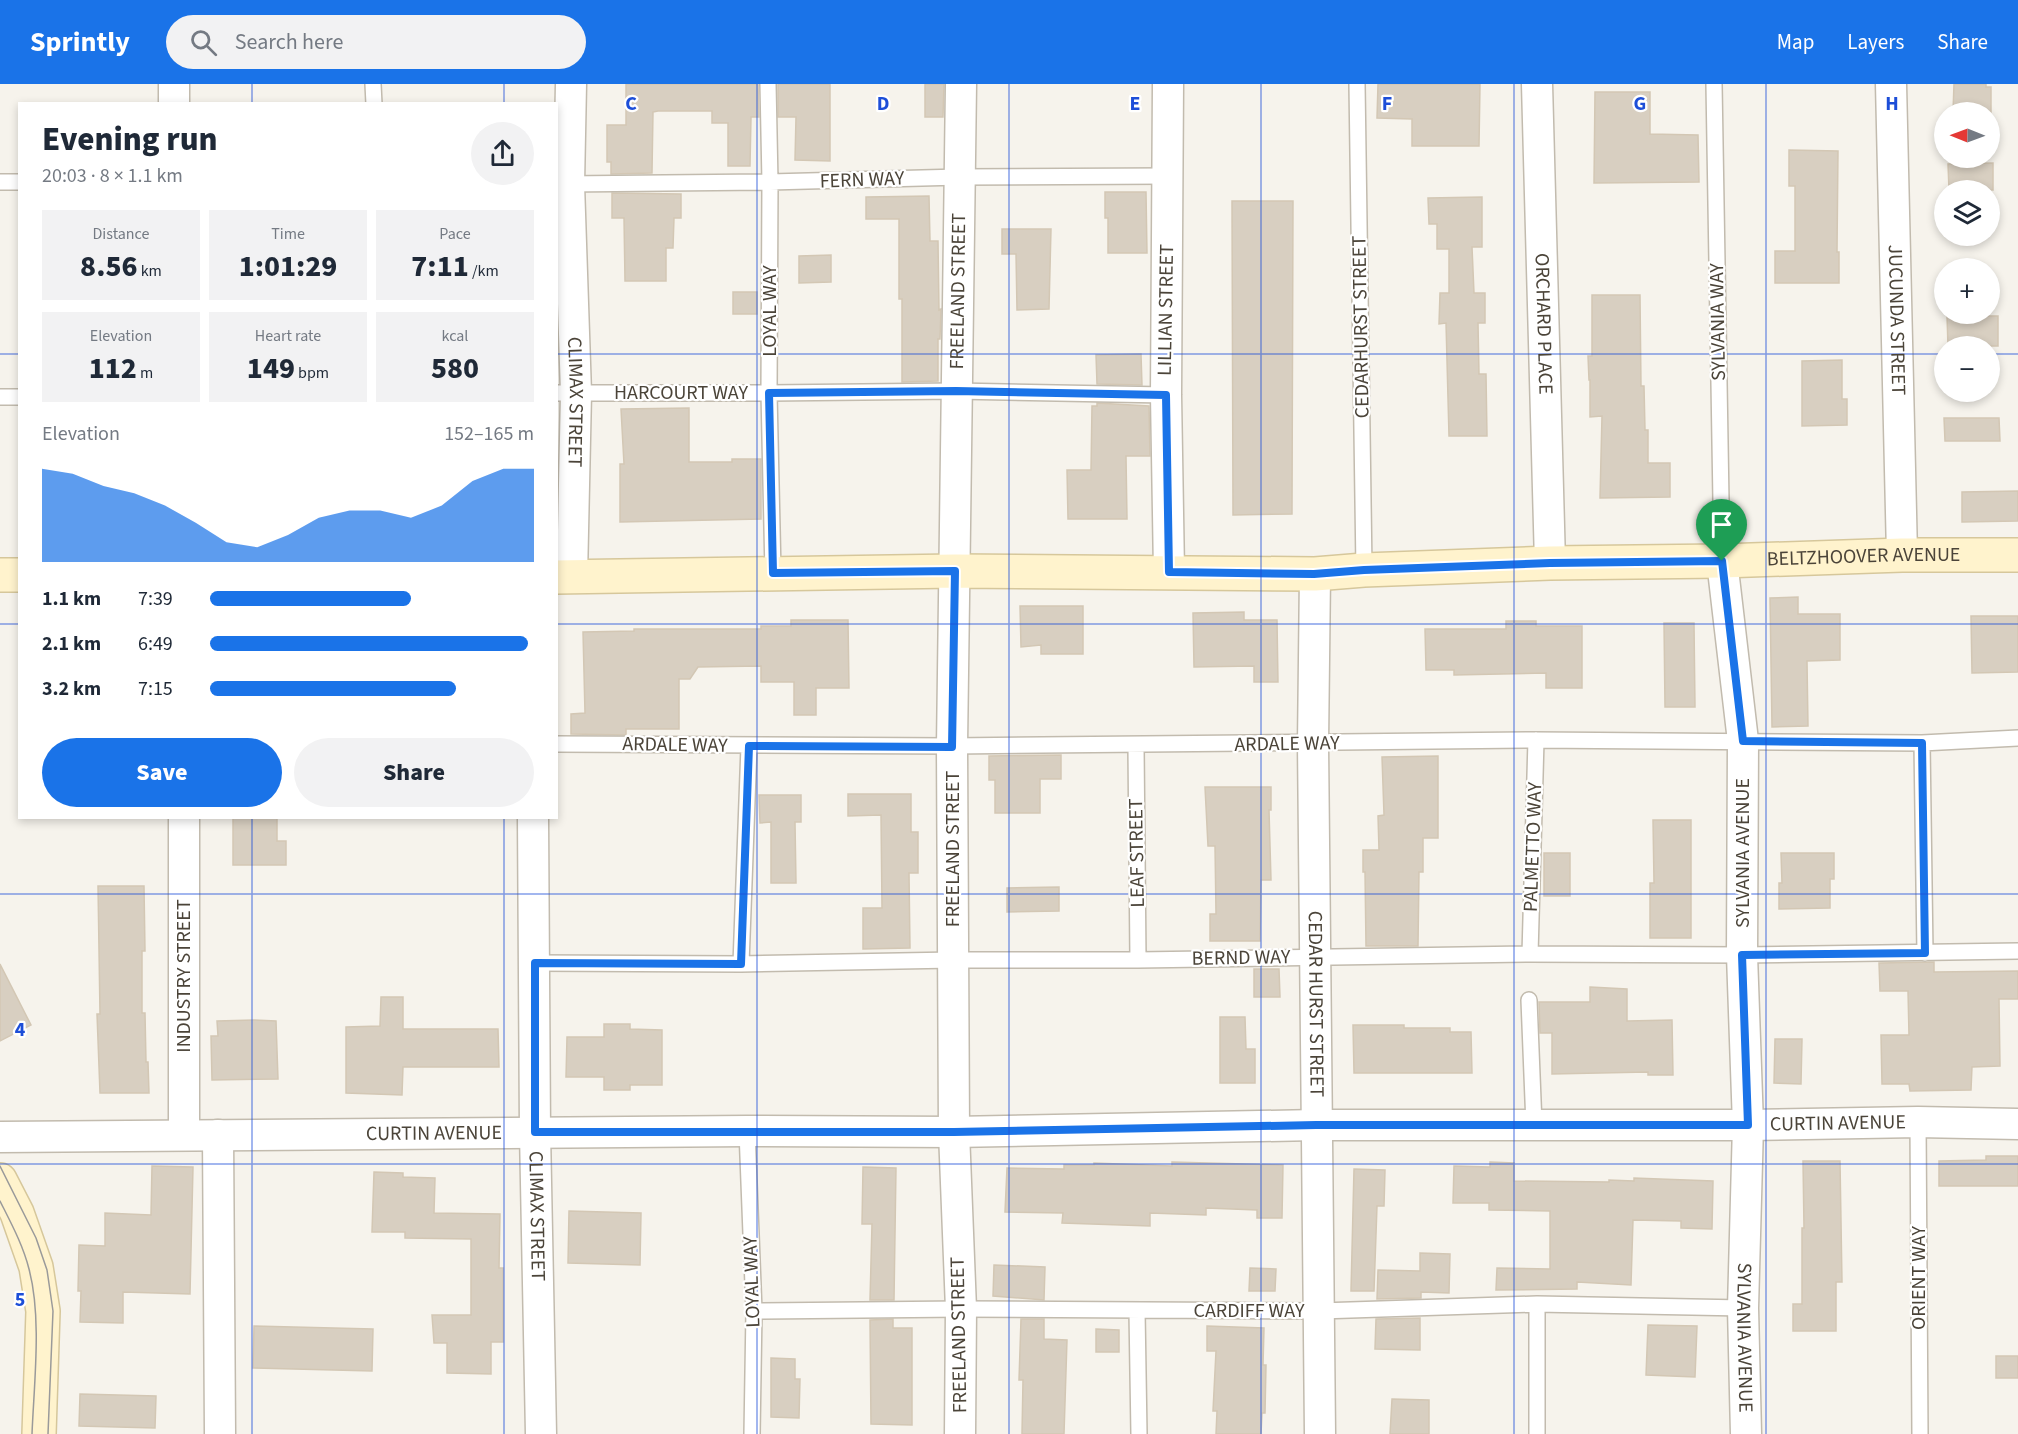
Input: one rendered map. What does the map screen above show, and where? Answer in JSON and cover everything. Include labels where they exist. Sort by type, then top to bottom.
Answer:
[{"type":"street","points":[[174,84],[174,102]]},
{"type":"street","name":"CLIMAX STREET","points":[[564,577],[566,393],[563,184],[571,84]]},
{"type":"street","name":"FREELAND STREET","points":[[960,1434],[961,1309],[954,1132],[952,747],[961,84]]},
{"type":"street","name":"LILLIAN STREET","points":[[1168,84],[1166,395],[1169,572]]},
{"type":"street","name":"ORCHARD PLACE","points":[[1537,84],[1550,563]]},
{"type":"street","name":"JUCUNDA STREET","points":[[1891,84],[1902,555]]},
{"type":"street","name":"BELTZHOOVER AVENUE","points":[[564,577],[955,571],[1314,574],[1550,563],[1722,561],[1902,555],[2018,555]]},
{"type":"street","name":"SYLVANIA AVENUE","points":[[1722,561],[1743,741],[1742,955],[1748,1125],[1743,1308],[1746,1434]]},
{"type":"street","name":"CEDAR HURST STREET","points":[[1314,574],[1313,744],[1320,1434]]},
{"type":"street","points":[[0,575],[18,575]]},
{"type":"street","name":"INDUSTRY STREET","points":[[184,819],[184,1135]]},
{"type":"street","name":"CLIMAX STREET","points":[[533,819],[540,1434]]},
{"type":"street","name":"CURTIN AVENUE","points":[[0,1137],[535,1132],[954,1132],[1316,1125],[1748,1125],[1918,1122],[2018,1124]]},
{"type":"street","points":[[218,1135],[220,1434]]},
{"type":"street","points":[[0,1180],[17,1213],[36,1267],[43,1311],[39,1434]]},
{"type":"lane","points":[[373,84],[374,102]]},
{"type":"lane","name":"LOYAL WAY","points":[[768,84],[769,393],[773,573]]},
{"type":"lane","name":"CEDARHURST STREET","points":[[1357,84],[1364,570]]},
{"type":"lane","name":"SYLVANIA WAY","points":[[1714,84],[1722,561]]},
{"type":"lane","name":"FERN WAY","points":[[563,184],[1167,176]]},
{"type":"lane","points":[[0,182],[18,182]]},
{"type":"lane","name":"HARCOURT WAY","points":[[566,393],[956,391],[1166,395]]},
{"type":"lane","points":[[0,397],[18,397]]},
{"type":"lane","name":"ARDALE WAY","points":[[558,744],[952,747],[1536,740],[1922,743],[2018,738]]},
{"type":"lane","name":"PALMETTO WAY","points":[[1530,954],[1536,740]]},
{"type":"lane","points":[[1922,743],[1925,953]]},
{"type":"lane","points":[[741,964],[749,746]]},
{"type":"lane","name":"LEAF STREET","points":[[1136,746],[1138,960]]},
{"type":"lane","name":"BERND WAY","points":[[535,963],[741,964],[1530,954],[1742,955],[2018,951]]},
{"type":"lane","points":[[1529,1000],[1534,1125]]},
{"type":"lane","name":"ORIENT WAY","points":[[1918,1122],[1920,1434]]},
{"type":"lane","name":"LOYAL WAY","points":[[747,1131],[754,1311],[752,1434]]},
{"type":"lane","points":[[1537,1304],[1537,1434]]},
{"type":"lane","name":"CARDIFF WAY","points":[[754,1311],[961,1309],[1320,1311],[1537,1304],[1743,1308]]},
{"type":"lane","points":[[1137,1311],[1139,1434]]},
{"type":"building","points":[[626,84],[758,84],[759,117],[751,117],[750,166],[728,166],[728,123],[712,123],[712,111],[658,111],[653,112],[652,173],[611,174],[611,162],[607,162],[607,125],[626,125]]},
{"type":"building","points":[[778,84],[830,84],[830,161],[795,160],[796,117],[778,117]]},
{"type":"building","points":[[925,84],[944,84],[943,117],[925,117]]},
{"type":"building","points":[[1378,84],[1480,84],[1479,146],[1412,146],[1412,119],[1377,118]]},
{"type":"building","points":[[1954,84],[1986,84],[1986,87],[1991,87],[1991,102],[1953,102]]},
{"type":"building","points":[[1595,92],[1650,92],[1650,134],[1698,135],[1699,182],[1594,183]]},
{"type":"building","points":[[1789,150],[1838,151],[1839,283],[1775,283],[1775,251],[1795,251],[1795,186],[1789,186]]},
{"type":"building","points":[[1948,168],[1993,168],[1993,180],[1949,180]]},
{"type":"building","points":[[1105,192],[1146,192],[1147,253],[1108,253]]},
{"type":"building","points":[[612,193],[681,194],[681,218],[674,218],[673,248],[666,248],[666,281],[625,281],[624,218],[612,218]]},
{"type":"building","points":[[929,196],[930,241],[938,241],[939,310],[941,309],[938,381],[902,382],[899,219],[866,219],[866,197]]},
{"type":"building","points":[[1482,197],[1482,247],[1472,247],[1474,293],[1485,293],[1485,323],[1478,323],[1479,374],[1486,374],[1487,436],[1449,436],[1446,323],[1439,324],[1440,293],[1449,293],[1449,249],[1437,249],[1437,224],[1429,224],[1428,198]]},
{"type":"building","points":[[1232,201],[1293,201],[1292,514],[1233,515]]},
{"type":"building","points":[[1002,229],[1051,229],[1049,309],[1017,310],[1016,254],[1002,254]]},
{"type":"building","points":[[831,255],[831,282],[799,283],[799,256]]},
{"type":"building","points":[[733,292],[757,292],[757,314],[733,314]]},
{"type":"building","points":[[1592,295],[1640,295],[1641,386],[1644,386],[1645,430],[1648,430],[1648,463],[1670,463],[1670,497],[1600,498],[1602,416],[1590,417],[1588,356],[1592,356]]},
{"type":"building","points":[[1947,324],[1998,324],[1998,336],[1948,336]]},
{"type":"building","points":[[1141,354],[1142,385],[1097,384],[1096,355]]},
{"type":"building","points":[[1842,360],[1842,399],[1847,399],[1847,425],[1802,426],[1802,361]]},
{"type":"building","points":[[1097,403],[1149,406],[1150,456],[1126,456],[1127,519],[1068,519],[1067,470],[1091,470],[1092,406],[1097,406]]},
{"type":"building","points":[[689,408],[689,462],[761,459],[761,519],[620,522],[620,464],[624,464],[621,409]]},
{"type":"building","points":[[1944,418],[1999,418],[2000,441],[1945,441]]},
{"type":"building","points":[[2018,491],[2018,521],[1962,522],[1962,492]]},
{"type":"building","points":[[1798,597],[1798,614],[1840,614],[1840,660],[1807,661],[1808,726],[1772,727],[1770,598]]},
{"type":"building","points":[[1020,606],[1083,606],[1083,654],[1041,654],[1041,645],[1021,647]]},
{"type":"building","points":[[1244,612],[1244,620],[1277,620],[1278,682],[1254,682],[1254,666],[1194,667],[1193,613]]},
{"type":"building","points":[[1971,616],[2018,616],[2018,672],[1972,673]]},
{"type":"building","points":[[791,620],[848,620],[849,688],[816,688],[816,715],[794,715],[794,682],[761,682],[761,666],[698,667],[690,679],[679,679],[679,729],[626,729],[626,735],[571,734],[571,714],[585,713],[583,632],[634,631],[634,629],[761,629],[761,626],[791,626]]},
{"type":"building","points":[[1506,621],[1536,621],[1536,626],[1582,626],[1582,688],[1546,688],[1546,673],[1454,675],[1454,670],[1426,670],[1425,629],[1506,629]]},
{"type":"building","points":[[1664,623],[1694,623],[1695,707],[1665,707]]},
{"type":"building","points":[[1061,755],[1061,779],[1040,779],[1040,813],[995,813],[995,780],[989,780],[989,756]]},
{"type":"building","points":[[1438,756],[1438,838],[1423,838],[1423,872],[1419,872],[1418,946],[1366,946],[1363,850],[1379,850],[1378,816],[1384,815],[1382,757]]},
{"type":"building","points":[[1205,787],[1271,787],[1271,810],[1269,810],[1271,880],[1261,880],[1260,941],[1210,941],[1210,914],[1216,914],[1215,846],[1208,846]]},
{"type":"building","points":[[848,794],[911,794],[911,832],[918,832],[918,873],[909,873],[910,948],[863,949],[863,908],[882,908],[881,815],[848,816]]},
{"type":"building","points":[[759,795],[801,795],[801,822],[795,822],[796,883],[771,883],[771,822],[760,823]]},
{"type":"building","points":[[233,819],[277,819],[277,841],[286,841],[286,865],[233,865]]},
{"type":"building","points":[[1653,820],[1691,820],[1691,938],[1650,938],[1650,883],[1654,883]]},
{"type":"building","points":[[1544,853],[1570,853],[1570,896],[1544,896]]},
{"type":"building","points":[[1781,853],[1834,853],[1834,879],[1830,879],[1830,908],[1779,909],[1779,883],[1782,883]]},
{"type":"building","points":[[98,886],[144,886],[145,951],[142,951],[142,1013],[145,1013],[149,1093],[100,1093],[97,1014],[100,1014]]},
{"type":"building","points":[[1059,887],[1059,911],[1007,912],[1007,888]]},
{"type":"building","points":[[1934,962],[1934,972],[2018,971],[2018,999],[1999,999],[2000,1066],[1972,1067],[1971,1090],[1910,1091],[1909,1084],[1882,1084],[1881,1035],[1909,1035],[1908,991],[1880,991],[1879,963]]},
{"type":"building","points":[[0,964],[31,1025],[0,1041]]},
{"type":"building","points":[[1254,969],[1279,969],[1280,997],[1254,997]]},
{"type":"building","points":[[1590,987],[1627,989],[1627,1021],[1672,1020],[1673,1075],[1648,1075],[1648,1072],[1552,1074],[1552,1033],[1540,1033],[1539,1002],[1590,1002]]},
{"type":"building","points":[[381,997],[403,997],[403,1029],[498,1029],[499,1067],[403,1067],[402,1095],[346,1093],[346,1027],[380,1026]]},
{"type":"building","points":[[1220,1017],[1245,1017],[1246,1049],[1255,1049],[1255,1083],[1220,1083]]},
{"type":"building","points":[[217,1021],[276,1021],[278,1079],[212,1080],[211,1036],[218,1036]]},
{"type":"building","points":[[604,1024],[630,1024],[630,1029],[662,1030],[662,1085],[630,1085],[630,1090],[604,1090],[604,1077],[566,1077],[567,1037],[604,1037]]},
{"type":"building","points":[[1353,1025],[1404,1025],[1404,1028],[1450,1028],[1450,1032],[1471,1032],[1472,1073],[1354,1073]]},
{"type":"building","points":[[1775,1039],[1802,1039],[1801,1084],[1774,1083]]},
{"type":"building","points":[[1986,1156],[2018,1156],[2018,1186],[1939,1186],[1939,1161],[1986,1160]]},
{"type":"building","points":[[1803,1161],[1840,1161],[1842,1282],[1836,1282],[1836,1331],[1793,1331],[1793,1304],[1802,1304]]},
{"type":"building","points":[[1172,1162],[1283,1165],[1282,1218],[1257,1218],[1257,1210],[1206,1208],[1206,1215],[1150,1213],[1150,1226],[1062,1223],[1063,1213],[1005,1212],[1007,1168],[1064,1169],[1064,1165],[1094,1165],[1094,1163],[1172,1166]]},
{"type":"building","points":[[1490,1162],[1514,1163],[1514,1181],[1609,1182],[1609,1180],[1634,1181],[1634,1178],[1713,1181],[1712,1229],[1681,1228],[1681,1221],[1633,1220],[1631,1285],[1577,1282],[1577,1289],[1496,1290],[1497,1268],[1550,1269],[1550,1211],[1489,1210],[1489,1203],[1453,1203],[1454,1166],[1490,1167]]},
{"type":"building","points":[[152,1166],[193,1167],[190,1294],[123,1292],[123,1323],[80,1322],[79,1245],[105,1246],[105,1213],[151,1215]]},
{"type":"building","points":[[863,1167],[896,1168],[894,1300],[870,1300],[872,1224],[862,1224]]},
{"type":"building","points":[[1354,1169],[1385,1170],[1384,1206],[1377,1206],[1374,1291],[1351,1291]]},
{"type":"building","points":[[374,1172],[403,1173],[403,1177],[435,1178],[434,1213],[500,1214],[499,1268],[503,1268],[503,1342],[491,1342],[491,1374],[447,1373],[447,1343],[434,1343],[432,1315],[471,1315],[471,1239],[405,1238],[405,1232],[372,1232]]},
{"type":"building","points":[[569,1211],[641,1213],[640,1265],[568,1263]]},
{"type":"building","points":[[1420,1253],[1450,1254],[1449,1293],[1421,1292],[1421,1298],[1377,1299],[1378,1270],[1420,1271]]},
{"type":"building","points":[[994,1265],[1045,1267],[1044,1300],[993,1296]]},
{"type":"building","points":[[1250,1268],[1276,1269],[1275,1291],[1249,1291]]},
{"type":"building","points":[[1420,1318],[1420,1350],[1375,1349],[1376,1319]]},
{"type":"building","points":[[893,1319],[893,1328],[912,1328],[912,1425],[871,1424],[870,1320]]},
{"type":"building","points":[[1021,1319],[1044,1319],[1044,1339],[1067,1340],[1064,1434],[1022,1434],[1023,1380],[1019,1380]]},
{"type":"building","points":[[1648,1325],[1697,1326],[1695,1377],[1646,1375]]},
{"type":"building","points":[[254,1326],[373,1329],[372,1371],[253,1368]]},
{"type":"building","points":[[1207,1326],[1264,1328],[1265,1413],[1262,1413],[1261,1434],[1216,1434],[1217,1411],[1213,1411],[1216,1351],[1207,1351]]},
{"type":"building","points":[[1096,1329],[1119,1330],[1119,1352],[1096,1352]]},
{"type":"building","points":[[1996,1356],[2018,1356],[2018,1378],[1996,1378]]},
{"type":"building","points":[[771,1358],[795,1359],[795,1379],[800,1379],[799,1418],[771,1417]]},
{"type":"building","points":[[80,1394],[156,1396],[155,1428],[79,1426]]},
{"type":"building","points":[[1392,1399],[1429,1400],[1429,1434],[1390,1434]]},
{"type":"tram line","points":[[0,1166],[36,1238],[47,1270],[53,1311],[48,1434]]},
{"type":"tram line","points":[[0,1201],[23,1251],[33,1288],[36,1351],[32,1434]]},
{"type":"route","points":[[956,391],[1166,395],[1169,572],[1314,574],[1550,563],[1722,561],[1743,741],[1922,743],[1925,953],[1742,955],[1748,1125],[1316,1125],[954,1132],[535,1132],[535,963],[741,964],[749,746],[952,747],[955,571],[773,573],[769,393],[956,391]]}]
